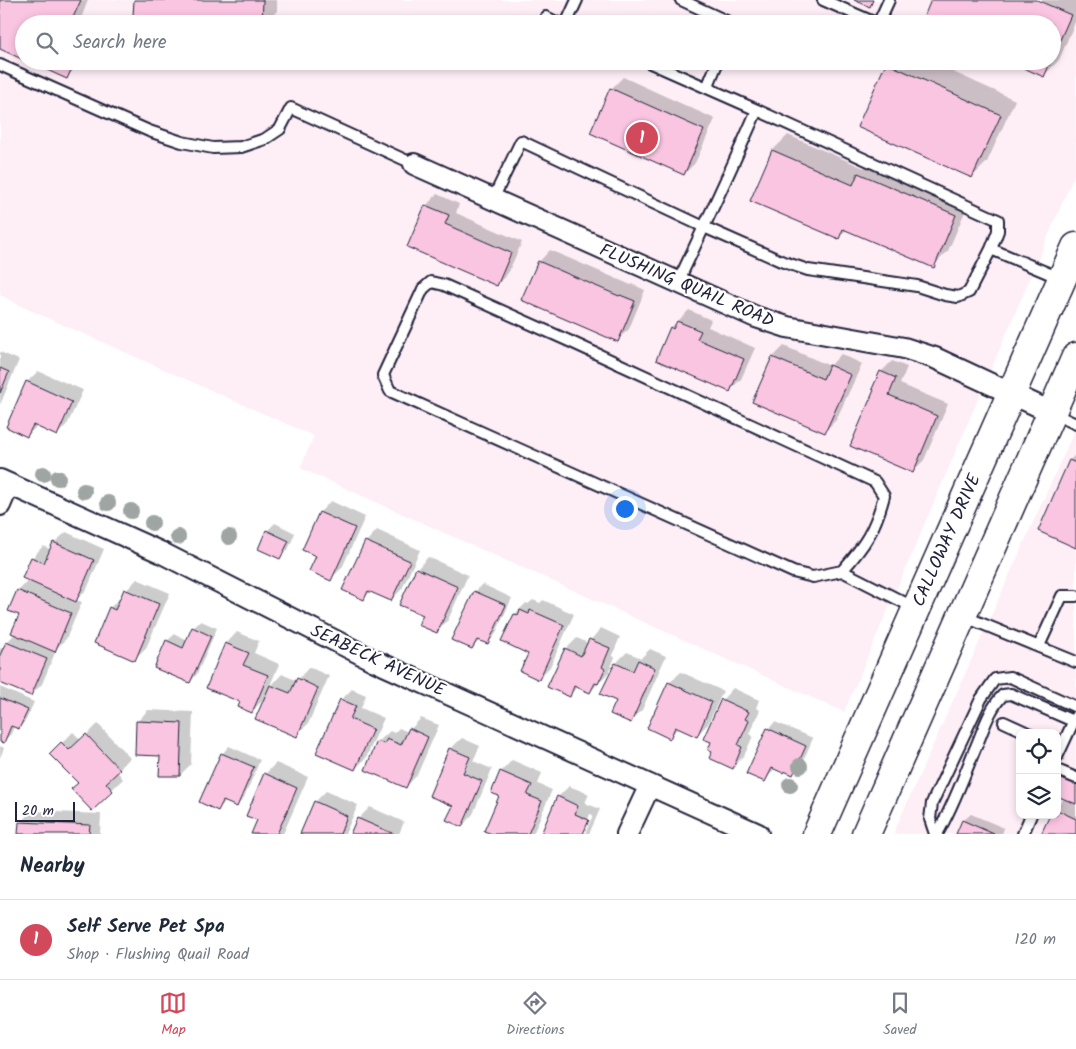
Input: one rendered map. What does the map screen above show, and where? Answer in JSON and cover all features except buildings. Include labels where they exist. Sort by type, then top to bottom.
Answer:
[{"type":"main road","name":"CALLOWAY DRIVE","points":[[817,834],[1076,247]]},
{"type":"main road","points":[[866,834],[1076,357]]},
{"type":"street","name":"FLUSHING QUAIL ROAD","points":[[414,164],[756,317],[787,327],[904,348],[934,358],[1051,412]]},
{"type":"street","points":[[0,505],[5,482]]},
{"type":"street","name":"SEABECK AVENUE","points":[[5,482],[160,552],[376,661],[758,834]]},
{"type":"street","points":[[627,834],[650,784]]},
{"type":"lane","points":[[570,15],[577,0]]},
{"type":"lane","points":[[681,0],[714,15]]},
{"type":"lane","points":[[823,0],[857,15]]},
{"type":"lane","points":[[882,15],[889,0]]},
{"type":"lane","points":[[0,65],[149,131],[182,142],[213,148],[241,146],[265,139],[280,129],[291,108],[414,164]]},
{"type":"lane","points":[[493,199],[521,141],[704,227],[808,270],[917,286],[958,297],[969,292],[991,249],[998,231],[998,220],[666,70]]},
{"type":"lane","points":[[707,88],[714,70]]},
{"type":"lane","points":[[678,282],[757,110]]},
{"type":"lane","points":[[991,249],[1062,279]]},
{"type":"lane","points":[[842,570],[864,545],[879,517],[884,496],[875,482],[444,285],[431,282],[423,289],[383,375],[390,391],[793,572],[813,577],[842,570],[916,608]]},
{"type":"lane","points":[[1051,412],[1076,424]]},
{"type":"lane","points":[[1039,646],[1062,596],[1076,596]]},
{"type":"lane","points":[[962,615],[1076,662]]},
{"type":"lane","points":[[936,834],[930,819],[932,803],[981,699],[995,679],[1010,677],[1076,707]]},
{"type":"lane","points":[[936,834],[950,812],[988,719],[997,701],[1003,695],[1011,694],[1075,718],[1061,746]]},
{"type":"lane","points":[[1004,722],[1019,729]]},
{"type":"lane","points":[[1061,772],[1076,778]]},
{"type":"lane","points":[[1023,834],[1029,819]]},
{"type":"shaded area","points":[[0,0],[1076,0],[1076,171],[844,712],[300,468],[314,436],[23,307],[0,295]]},
{"type":"shaded area","points":[[1076,427],[1076,834],[893,834]]},
{"type":"place","name":"Self Serve Pet Spa","points":[[642,138]]}]
